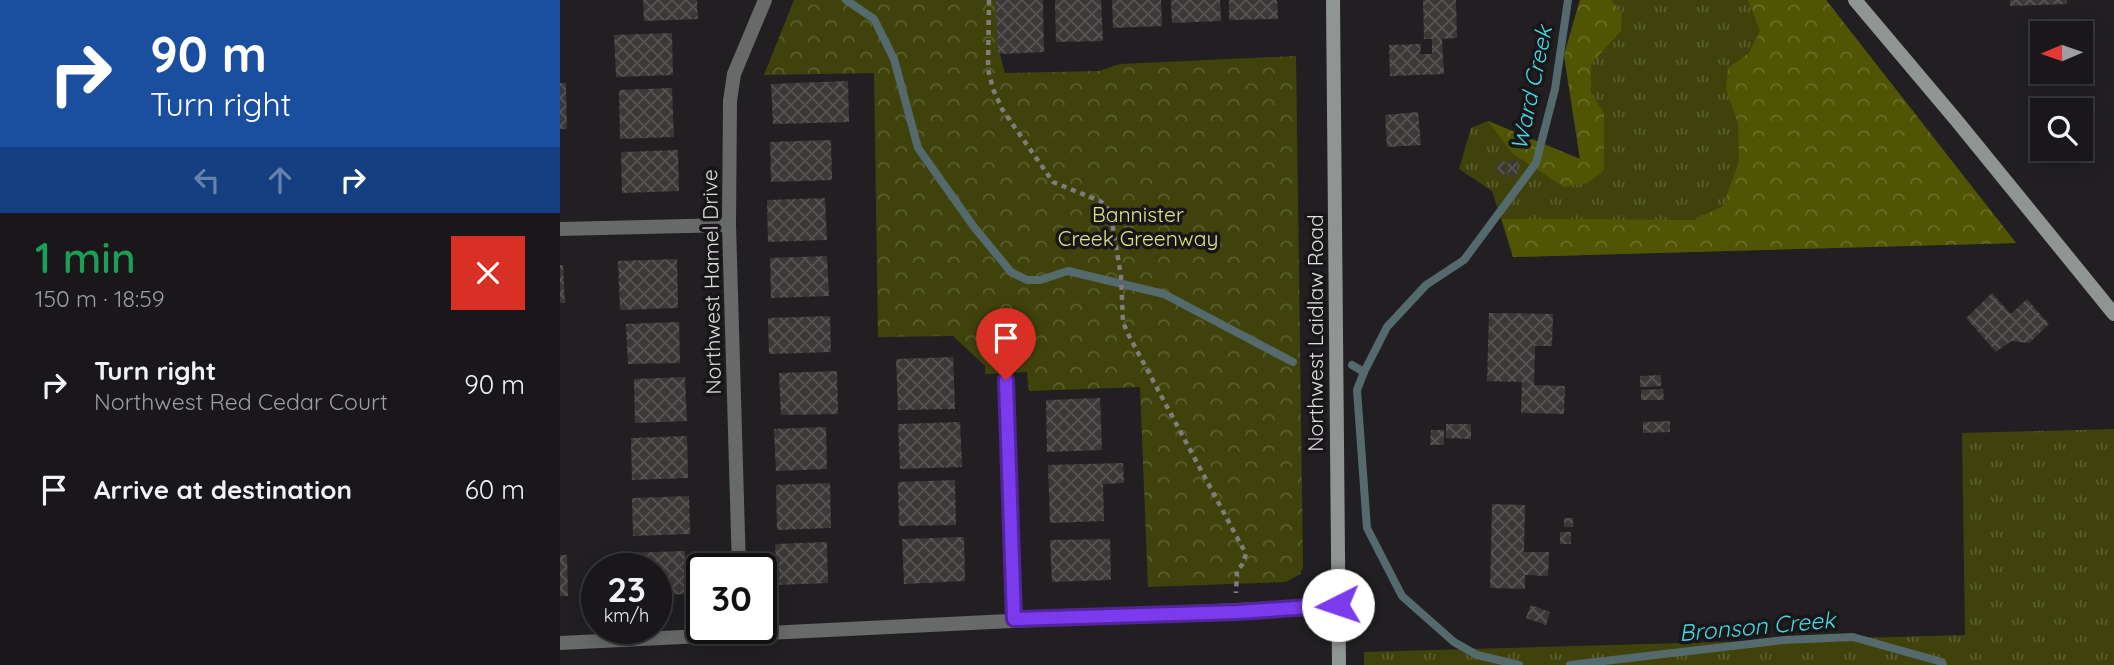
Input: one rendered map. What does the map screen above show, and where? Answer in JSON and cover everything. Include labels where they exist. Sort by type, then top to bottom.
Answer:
[{"type":"main road","name":"Northwest Laidlaw Road","points":[[1333,0],[1339,665]]},
{"type":"main road","points":[[1855,0],[2114,314]]},
{"type":"street","name":"Northwest Hamel Drive","points":[[739,553],[729,225],[730,101],[734,75],[765,0]]},
{"type":"street","points":[[560,229],[729,225]]},
{"type":"street","points":[[1006,380],[1014,619]]},
{"type":"street","points":[[777,630],[1238,612],[1338,605]]},
{"type":"street","points":[[560,643],[686,635]]},
{"type":"path","points":[[989,0],[987,54],[993,89],[1002,109],[1053,182],[1100,201],[1111,216],[1121,276],[1123,322],[1246,555],[1236,576],[1238,612]]},
{"type":"green space","name":"Bannister Creek Greenway","points":[[794,0],[1000,0],[1000,55],[1005,73],[1099,71],[1120,64],[1296,56],[1303,567],[1300,574],[1286,582],[1148,587],[1140,387],[1029,391],[1027,372],[985,374],[985,366],[953,336],[878,337],[874,73],[764,75]]},
{"type":"green space","points":[[1580,0],[1826,0],[2016,243],[1513,257],[1492,191],[1459,169],[1471,128],[1488,121],[1580,159],[1564,55]]},
{"type":"green space","points":[[1580,0],[1611,0],[1622,13],[1621,31],[1591,64],[1591,93],[1604,113],[1604,170],[1588,183],[1564,187],[1513,154],[1488,121],[1580,159],[1564,55]]},
{"type":"green space","points":[[1748,0],[1826,0],[2016,243],[1513,257],[1502,219],[1694,220],[1723,206],[1739,161],[1738,123],[1726,89],[1728,68],[1749,53],[1760,31]]},
{"type":"green space","points":[[2114,429],[2114,665],[1364,665],[1364,652],[1965,635],[1962,433]]},
{"type":"building","points":[[643,0],[697,0],[698,19],[644,21]]},
{"type":"building","points":[[996,0],[1043,0],[1044,52],[998,54]]},
{"type":"building","points":[[1055,0],[1101,0],[1103,41],[1056,42]]},
{"type":"building","points":[[1112,0],[1161,0],[1162,26],[1113,28]]},
{"type":"building","points":[[1171,0],[1220,0],[1221,21],[1172,23]]},
{"type":"building","points":[[1229,0],[1277,0],[1278,19],[1229,20]]},
{"type":"building","points":[[1423,0],[1456,0],[1457,38],[1442,39],[1444,74],[1390,76],[1389,45],[1421,44],[1420,54],[1432,54],[1432,39],[1424,39]]},
{"type":"building","points":[[2010,0],[2067,0],[2067,4],[2010,6]]},
{"type":"building","points":[[672,33],[673,75],[616,77],[614,35]]},
{"type":"building","points":[[848,81],[849,122],[773,124],[771,84]]},
{"type":"building","points":[[560,83],[566,83],[567,129],[560,129]]},
{"type":"building","points":[[672,88],[674,137],[620,139],[619,90]]},
{"type":"building","points":[[1418,112],[1421,145],[1387,147],[1385,115]]},
{"type":"building","points":[[831,140],[832,180],[771,182],[770,142]]},
{"type":"building","points":[[678,150],[679,191],[622,193],[621,152]]},
{"type":"building","points":[[1508,160],[1518,161],[1517,177],[1507,176]]},
{"type":"building","points":[[1498,161],[1506,162],[1505,174],[1497,174]]},
{"type":"building","points":[[825,198],[827,240],[768,242],[767,200]]},
{"type":"building","points":[[827,256],[829,296],[771,298],[770,258]]},
{"type":"building","points":[[677,259],[678,308],[620,310],[618,261]]},
{"type":"building","points":[[560,265],[563,265],[565,303],[560,303]]},
{"type":"building","points":[[1992,293],[2011,314],[2027,299],[2049,324],[2029,343],[2011,341],[1996,352],[1966,318]]},
{"type":"building","points":[[1489,313],[1553,314],[1552,346],[1535,346],[1534,385],[1565,386],[1564,414],[1521,413],[1522,382],[1487,381]]},
{"type":"building","points":[[830,316],[831,352],[769,354],[768,318]]},
{"type":"building","points":[[679,322],[680,363],[628,364],[626,324]]},
{"type":"building","points":[[953,357],[955,409],[898,410],[896,359]]},
{"type":"building","points":[[837,371],[838,414],[781,415],[779,373]]},
{"type":"building","points":[[1661,375],[1661,386],[1640,387],[1640,376]]},
{"type":"building","points":[[685,377],[687,421],[635,423],[634,379]]},
{"type":"building","points":[[1663,389],[1664,400],[1641,400],[1641,390]]},
{"type":"building","points":[[1100,398],[1102,450],[1047,452],[1046,400]]},
{"type":"building","points":[[1670,421],[1670,432],[1643,433],[1643,422]]},
{"type":"building","points":[[960,422],[962,467],[900,469],[898,424]]},
{"type":"building","points":[[1446,424],[1471,424],[1471,439],[1446,438]]},
{"type":"building","points":[[826,427],[827,469],[776,471],[774,429]]},
{"type":"building","points":[[1431,430],[1444,430],[1444,445],[1430,445]]},
{"type":"building","points":[[687,436],[688,478],[632,480],[631,438]]},
{"type":"building","points":[[1123,463],[1124,483],[1103,484],[1104,521],[1050,523],[1048,465]]},
{"type":"building","points":[[955,480],[956,525],[899,526],[898,482]]},
{"type":"building","points":[[830,483],[831,528],[777,530],[776,485]]},
{"type":"building","points":[[689,496],[690,534],[633,536],[632,498]]},
{"type":"building","points":[[1492,504],[1525,505],[1524,552],[1549,552],[1548,576],[1525,575],[1525,589],[1490,588]]},
{"type":"building","points":[[1564,518],[1573,518],[1573,527],[1564,527]]},
{"type":"building","points":[[1560,532],[1571,532],[1571,544],[1560,544]]},
{"type":"building","points":[[964,537],[965,581],[904,584],[902,539]]},
{"type":"building","points":[[1110,539],[1111,580],[1052,582],[1050,540]]},
{"type":"building","points":[[827,542],[828,583],[777,585],[775,544]]},
{"type":"building","points":[[685,551],[686,594],[672,594],[672,553],[625,553]]},
{"type":"building","points":[[560,555],[567,555],[568,596],[560,596]]},
{"type":"building","points":[[1531,605],[1550,612],[1546,625],[1526,618]]},
{"type":"waterway","points":[[846,0],[874,19],[894,59],[918,148],[974,227],[1011,272],[1027,280],[1040,280],[1068,271],[1164,294],[1293,362]]},
{"type":"waterway","name":"Ward Creek","points":[[1519,665],[1477,655],[1454,642],[1402,596],[1367,528],[1357,390],[1387,327],[1426,285],[1464,260],[1536,163],[1555,89],[1568,0]]},
{"type":"waterway","points":[[1352,365],[1364,372]]},
{"type":"waterway","name":"Bronson Creek","points":[[1570,665],[1784,640],[1853,637],[1942,662],[1943,665]]},
{"type":"route","points":[[1006,380],[1014,619],[1238,612],[1338,605]]}]
